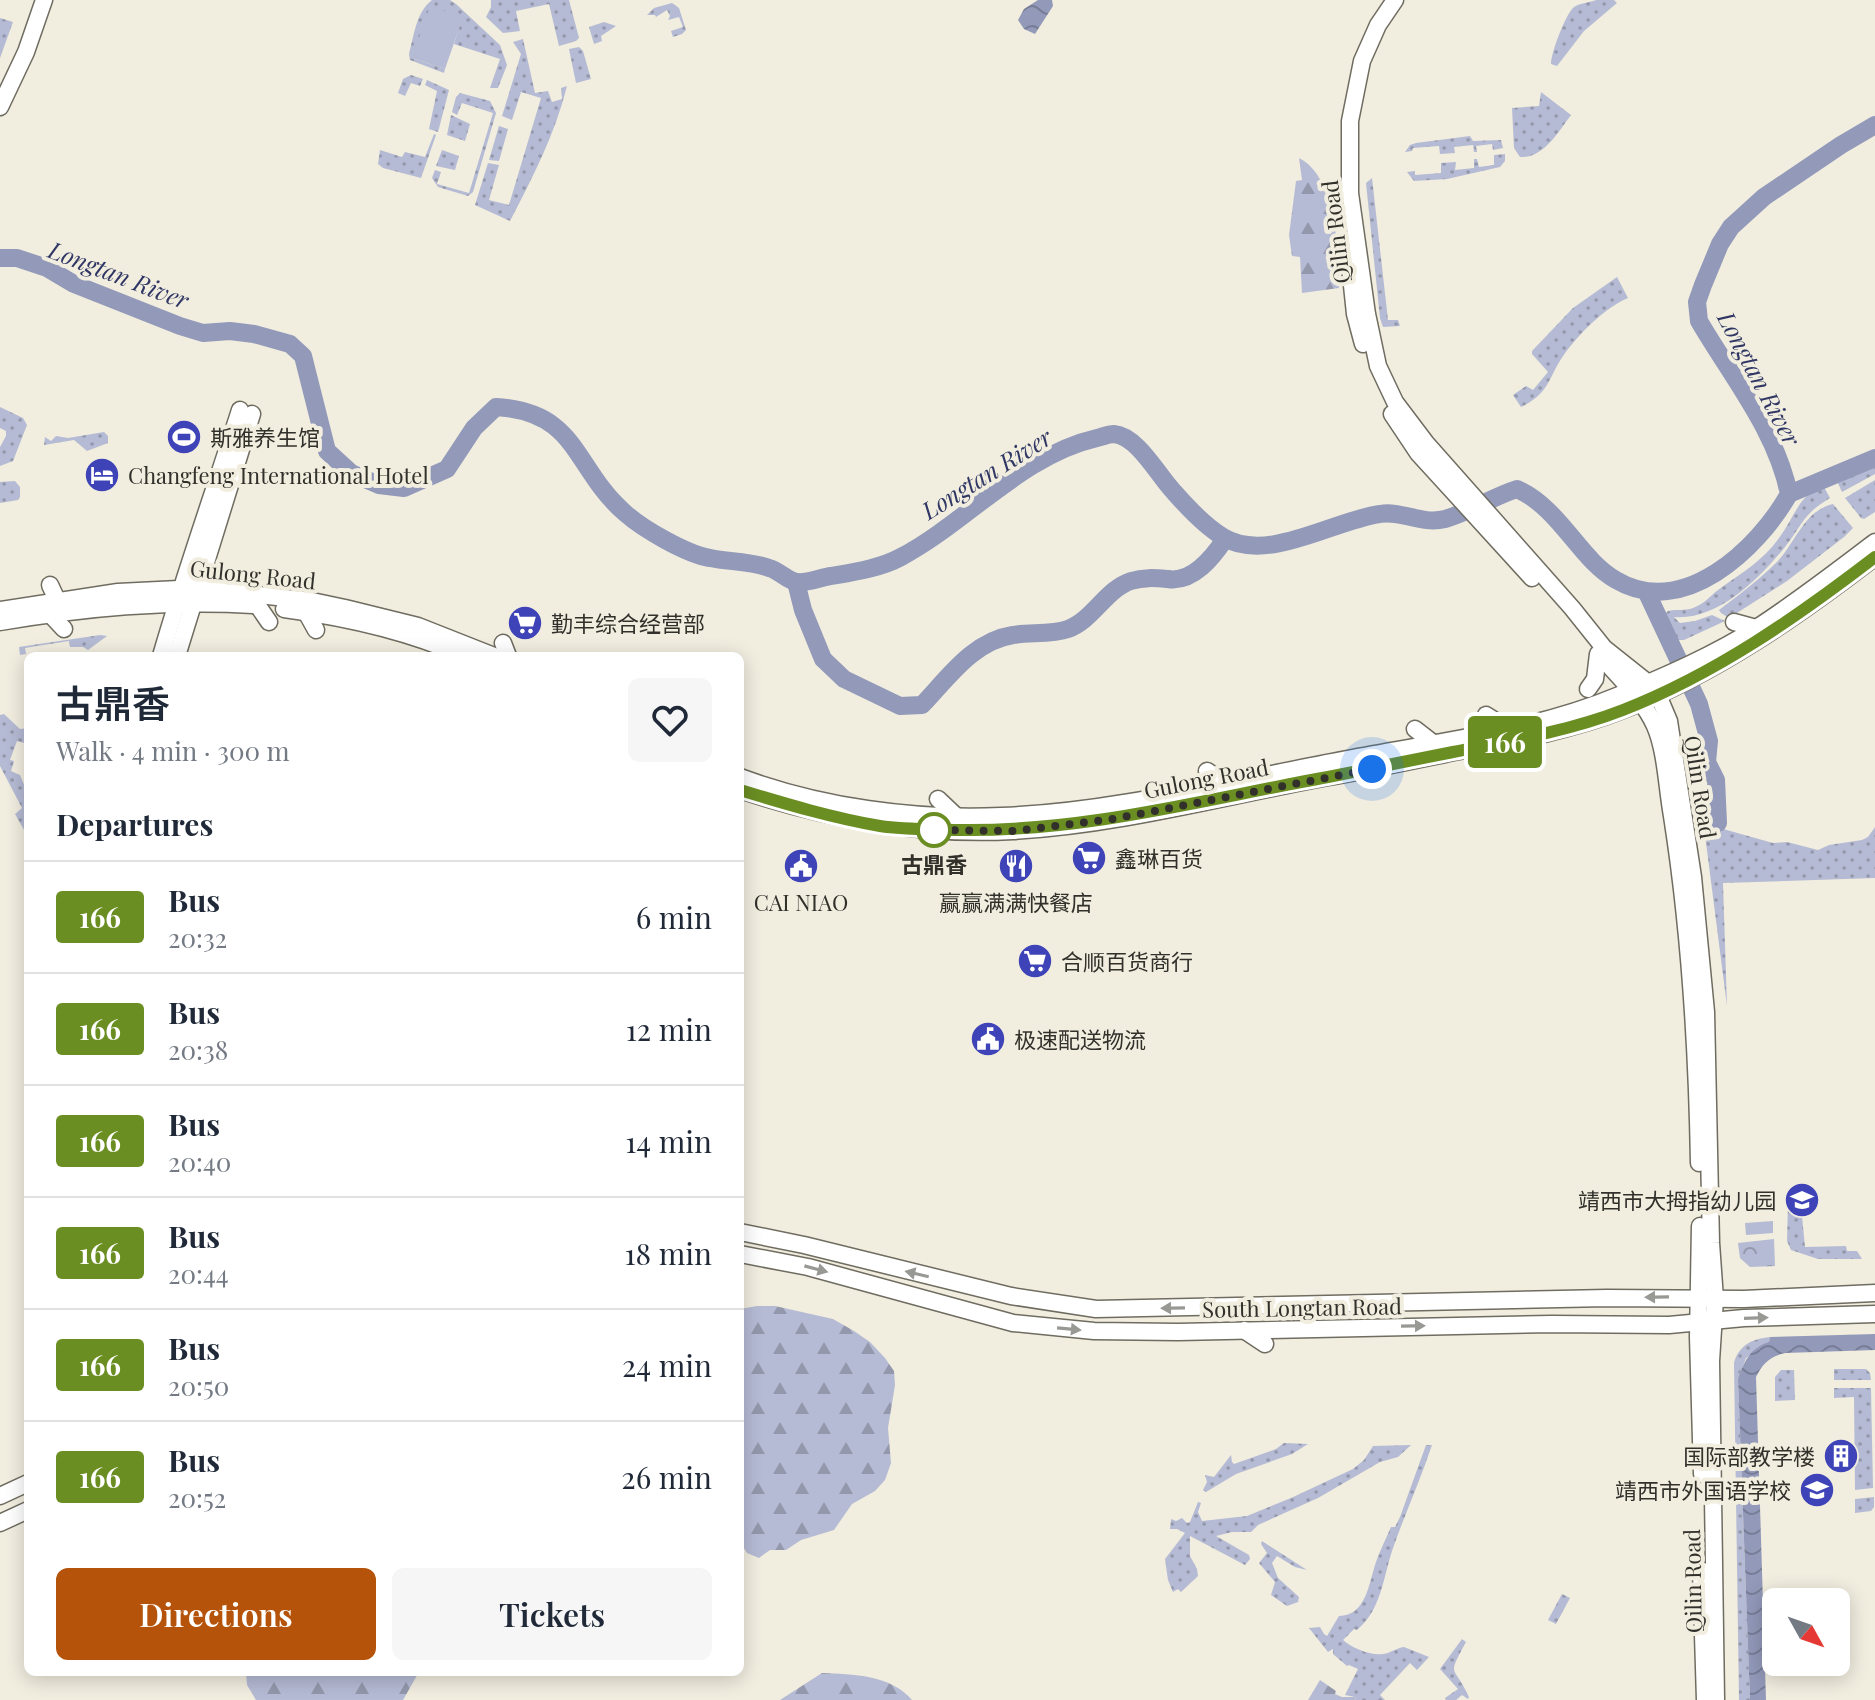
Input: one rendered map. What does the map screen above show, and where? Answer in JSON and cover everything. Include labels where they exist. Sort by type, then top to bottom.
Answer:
[{"type":"main road","points":[[0,95],[22,48],[37,0]]},
{"type":"main road","points":[[0,107],[31,40],[44,0]]},
{"type":"main road","name":"Qilin Road","points":[[1382,0],[1356,46],[1347,77],[1341,118],[1342,175],[1355,314],[1372,372],[1388,406],[1418,453],[1456,486]]},
{"type":"main road","name":"Qilin Road","points":[[1395,0],[1373,35],[1358,74],[1350,121],[1350,193],[1367,314],[1378,366],[1395,402],[1456,486],[1604,648],[1653,689],[1670,728],[1701,951],[1709,1079],[1711,1231],[1707,1298]]},
{"type":"main road","points":[[162,652],[178,595],[246,412],[197,596],[178,652]]},
{"type":"main road","name":"Qilin Road","points":[[1495,529],[1635,697],[1657,734],[1676,842],[1689,946],[1696,1039],[1707,1298],[1705,1700]]},
{"type":"main road","name":"Gulong Road","points":[[745,778],[786,804],[894,827],[1014,831],[1113,819],[1360,778],[1506,742],[1574,711],[1635,697],[1653,689],[1756,628],[1804,586],[1875,542]]},
{"type":"main road","name":"Gulong Road","points":[[1684,673],[1740,651],[1783,626],[1875,557]]},
{"type":"main road","name":"Gulong Road","points":[[0,610],[125,584],[178,595],[309,606],[379,616],[429,636],[457,652]]},
{"type":"main road","points":[[305,584],[316,630]]},
{"type":"main road","points":[[25,589],[35,604]]},
{"type":"main road","name":"Gulong Road","points":[[0,622],[53,599],[98,607],[178,595]]},
{"type":"main road","name":"Gulong Road","points":[[197,596],[258,606],[309,606],[343,619],[502,652]]},
{"type":"main road","points":[[372,597],[379,616]]},
{"type":"main road","points":[[53,599],[64,629]]},
{"type":"main road","points":[[258,606],[269,622]]},
{"type":"main road","points":[[343,619],[355,637]]},
{"type":"main road","points":[[1734,622],[1756,628]]},
{"type":"main road","points":[[1783,626],[1801,630]]},
{"type":"main road","points":[[1740,651],[1757,657]]},
{"type":"main road","points":[[1588,689],[1595,679],[1598,654]]},
{"type":"main road","points":[[1486,715],[1506,742]]},
{"type":"main road","points":[[1415,729],[1433,743]]},
{"type":"main road","name":"Gulong Road","points":[[745,778],[863,807],[888,802],[957,817],[1045,813],[1130,793],[1225,783],[1433,743],[1506,742]]},
{"type":"main road","points":[[1345,743],[1365,756]]},
{"type":"main road","points":[[1207,771],[1225,783]]},
{"type":"main road","points":[[858,790],[863,807]]},
{"type":"main road","points":[[938,799],[957,817]]},
{"type":"main road","points":[[786,804],[800,822]]},
{"type":"main road","name":"South Longtan Road","points":[[744,1233],[997,1293],[1096,1309],[1875,1293]]},
{"type":"main road","name":"South Longtan Road","points":[[744,1255],[808,1267],[1013,1323],[1094,1331],[1707,1322],[1875,1314]]},
{"type":"main road","points":[[1323,1293],[1336,1305]]},
{"type":"main road","name":"Qilin Road","points":[[1707,1322],[1711,1361],[1716,1700]]},
{"type":"main road","points":[[1244,1330],[1265,1344]]},
{"type":"main road","points":[[0,1496],[24,1485]]},
{"type":"main road","points":[[0,1523],[24,1512]]},
{"type":"green space","points":[[432,0],[450,0],[500,45],[507,65],[498,88],[490,88],[500,59],[454,44],[462,17],[412,58],[445,69],[444,73],[410,60],[416,25],[422,11]]},
{"type":"green space","points":[[491,0],[569,0],[579,38],[559,46],[549,4],[516,11],[520,31],[503,33],[486,17]]},
{"type":"green space","points":[[1596,0],[1614,0],[1617,3],[1584,31],[1557,66],[1551,64],[1558,36],[1572,9]]},
{"type":"green space","points":[[672,3],[679,8],[686,30],[673,37],[671,31],[683,27],[679,17],[668,20],[667,10],[656,17],[647,15],[654,8]]},
{"type":"green space","points":[[430,6],[463,17],[445,69],[412,58]]},
{"type":"green space","points":[[0,18],[13,22],[0,58]]},
{"type":"green space","points":[[604,22],[616,26],[601,36],[602,41],[594,44],[589,27]]},
{"type":"green space","points":[[523,39],[535,93],[548,91],[552,102],[562,99],[561,88],[567,86],[550,138],[510,221],[475,205],[488,163],[499,165],[489,200],[509,205],[541,98],[521,92],[512,120],[502,116],[521,54],[513,42]]},
{"type":"green space","points":[[579,47],[591,79],[576,83],[569,49]]},
{"type":"green space","points":[[411,75],[423,79],[420,86],[411,83],[405,96],[398,93],[403,79]]},
{"type":"green space","points":[[427,80],[449,90],[438,132],[429,129],[437,91],[425,85]]},
{"type":"green space","points":[[1541,92],[1571,115],[1543,149],[1536,154],[1520,157],[1514,148],[1512,108],[1539,106]]},
{"type":"green space","points":[[460,93],[490,101],[496,113],[473,192],[468,196],[438,187],[432,178],[435,170],[441,172],[437,184],[469,193],[493,113],[462,103],[457,115],[452,112]]},
{"type":"green space","points":[[451,115],[470,124],[465,141],[447,135]]},
{"type":"green space","points":[[499,126],[508,129],[499,161],[489,160]]},
{"type":"green space","points":[[434,134],[421,178],[378,164],[380,150],[402,157],[405,152],[425,157]]},
{"type":"green space","points":[[1470,136],[1473,141],[1501,140],[1503,148],[1493,150],[1492,144],[1476,146],[1477,152],[1474,152],[1473,145],[1454,147],[1455,153],[1440,154],[1439,146],[1413,148],[1405,152],[1416,143]]},
{"type":"green space","points":[[442,150],[459,156],[455,170],[436,166]]},
{"type":"green space","points":[[1505,154],[1505,161],[1500,167],[1447,179],[1414,181],[1407,172],[1415,171],[1415,175],[1441,173],[1441,163],[1456,162],[1455,170],[1474,168],[1474,159],[1477,159],[1479,167],[1494,165],[1494,155]]},
{"type":"green space","points":[[1299,158],[1311,167],[1328,197],[1336,235],[1339,288],[1302,293],[1300,257],[1292,256],[1289,235],[1296,181],[1302,180]]},
{"type":"green space","points":[[1372,178],[1388,320],[1398,320],[1400,326],[1383,327],[1380,318],[1366,183]]},
{"type":"green space","points":[[1617,277],[1628,298],[1610,308],[1584,331],[1563,356],[1543,391],[1521,407],[1513,395],[1526,386],[1533,390],[1548,372],[1532,351],[1573,308]]},
{"type":"green space","points":[[0,407],[23,418],[27,425],[13,461],[0,466],[0,447],[6,431],[0,428]]},
{"type":"green space","points":[[104,432],[108,443],[87,451],[74,440],[44,445],[45,437],[51,441],[56,436],[68,438]]},
{"type":"green space","points":[[1875,464],[1875,474],[1842,492],[1837,481]]},
{"type":"green space","points":[[1875,480],[1875,512],[1864,519],[1845,498]]},
{"type":"green space","points":[[15,481],[20,487],[18,500],[0,503],[0,482]]},
{"type":"green space","points":[[1821,486],[1830,498],[1809,514],[1785,547],[1750,584],[1736,596],[1706,612],[1674,617],[1680,623],[1712,615],[1725,621],[1684,640],[1676,640],[1664,615],[1668,611],[1690,609],[1700,604],[1758,560],[1773,546],[1807,495]]},
{"type":"green space","points":[[1833,504],[1853,528],[1844,537],[1787,581],[1729,618],[1721,613],[1719,610],[1778,561],[1815,513]]},
{"type":"green space","points":[[107,636],[88,650],[70,647],[69,641],[25,648],[24,654],[20,655],[19,647]]},
{"type":"green space","points":[[4,714],[20,729],[24,728],[24,743],[17,741],[10,760],[14,761],[11,771],[20,775],[24,784],[24,830],[15,814],[22,808],[0,766],[0,715]]},
{"type":"green space","points":[[1709,825],[1773,843],[1787,842],[1818,850],[1829,845],[1862,840],[1875,827],[1875,878],[1723,883],[1727,1006],[1704,827]]},
{"type":"green space","points":[[1793,1199],[1801,1206],[1805,1247],[1846,1246],[1847,1251],[1857,1251],[1862,1259],[1818,1259],[1791,1250],[1787,1241],[1788,1205],[1792,1205]]},
{"type":"green space","points":[[1773,1221],[1773,1233],[1746,1235],[1745,1223]]},
{"type":"green space","points":[[1774,1239],[1775,1266],[1750,1267],[1740,1258],[1738,1243]]},
{"type":"green space","points":[[775,1306],[833,1319],[870,1342],[894,1371],[895,1385],[888,1428],[891,1463],[885,1480],[875,1491],[852,1504],[834,1530],[801,1540],[786,1550],[770,1550],[759,1558],[744,1548],[744,1308]]},
{"type":"green space","points":[[1770,1337],[1769,1343],[1746,1358],[1738,1379],[1750,1700],[1739,1700],[1734,1363],[1747,1344]]},
{"type":"green space","points":[[1834,1369],[1866,1369],[1871,1380],[1834,1380]]},
{"type":"green space","points":[[1781,1370],[1794,1370],[1795,1400],[1775,1401],[1775,1377]]},
{"type":"green space","points":[[1834,1388],[1871,1388],[1873,1488],[1855,1490],[1854,1397],[1834,1398]]},
{"type":"green space","points":[[1284,1443],[1308,1444],[1292,1454],[1236,1474],[1206,1492],[1203,1490],[1207,1482],[1205,1475],[1214,1477],[1231,1455],[1234,1464],[1276,1449]]},
{"type":"green space","points":[[1411,1445],[1398,1457],[1380,1462],[1318,1498],[1258,1525],[1251,1532],[1216,1536],[1249,1555],[1250,1559],[1245,1565],[1190,1536],[1190,1556],[1198,1576],[1181,1592],[1178,1589],[1173,1592],[1165,1559],[1185,1533],[1170,1529],[1171,1519],[1176,1521],[1182,1518],[1190,1522],[1198,1502],[1201,1503],[1198,1512],[1202,1521],[1247,1516],[1353,1469],[1373,1446]]},
{"type":"green space","points":[[1426,1445],[1432,1445],[1392,1551],[1376,1604],[1365,1622],[1343,1640],[1373,1654],[1404,1647],[1429,1657],[1417,1670],[1410,1663],[1380,1695],[1385,1700],[1356,1700],[1345,1695],[1358,1669],[1347,1666],[1333,1654],[1333,1649],[1328,1652],[1309,1628],[1320,1627],[1327,1636],[1339,1616],[1348,1615],[1361,1604],[1381,1549],[1391,1527],[1395,1527],[1400,1517]]},
{"type":"green space","points":[[1874,1497],[1871,1511],[1855,1513],[1855,1499]]},
{"type":"green space","points":[[1262,1541],[1307,1570],[1277,1556],[1272,1563],[1278,1578],[1299,1597],[1298,1602],[1287,1606],[1271,1595],[1275,1582],[1259,1563],[1267,1553]]},
{"type":"green space","points":[[1562,1594],[1570,1598],[1556,1624],[1548,1620]]},
{"type":"green space","points":[[1462,1639],[1466,1642],[1454,1671],[1469,1697],[1462,1695],[1456,1700],[1446,1700],[1458,1689],[1440,1669]]},
{"type":"green space","points":[[822,1673],[859,1675],[882,1681],[893,1685],[912,1700],[780,1700]]},
{"type":"green space","points":[[246,1676],[417,1676],[403,1700],[256,1700],[247,1685]]},
{"type":"green space","points":[[1320,1680],[1336,1691],[1335,1694],[1355,1697],[1356,1700],[1308,1700]]},
{"type":"water","points":[[1038,0],[1052,0],[1053,6],[1035,34],[1024,29],[1018,20],[1024,9]]},
{"type":"water","points":[[1875,1334],[1875,1350],[1785,1353],[1767,1361],[1756,1377],[1762,1676],[1765,1676],[1766,1700],[1750,1700],[1738,1379],[1749,1356],[1769,1342],[1770,1337]]},
{"type":"waterway","name":"Longtan River","points":[[0,258],[17,258],[47,268],[74,284],[203,333],[230,331],[254,334],[290,344],[303,356],[327,451],[351,473],[379,485],[404,488],[447,469],[474,428],[496,407],[523,411],[544,419],[560,431],[608,496],[653,533],[700,556],[762,566],[796,582],[893,561],[925,543],[1044,459],[1070,447],[1114,434],[1123,436],[1140,449],[1203,522],[1223,537],[1240,544],[1260,546],[1280,543],[1388,513],[1428,520],[1445,519],[1517,489],[1546,509],[1591,560],[1616,580],[1641,590],[1667,591],[1692,585],[1716,573],[1738,556],[1758,536],[1789,494],[1783,470],[1763,426],[1699,321],[1697,302],[1720,244],[1731,227],[1764,197],[1875,125]]},
{"type":"waterway","points":[[1789,494],[1875,458]]},
{"type":"waterway","points":[[796,582],[803,610],[823,659],[844,679],[900,706],[922,705],[962,662],[986,645],[1013,635],[1068,629],[1131,581],[1186,577],[1208,561],[1225,539]]},
{"type":"waterway","points":[[1647,593],[1699,704],[1709,741],[1707,762],[1716,780],[1718,823]]},
{"type":"bus line","name":"166","points":[[744,791],[819,813],[881,826],[1014,831],[1170,809],[1499,743],[1577,725],[1658,695],[1762,639],[1875,557]]},
{"type":"place","name":"斯雅养生馆","points":[[184,437]]},
{"type":"place","name":"Changfeng International Hotel","points":[[102,475]]},
{"type":"place","name":"勤丰综合经营部","points":[[525,623]]},
{"type":"place","name":"古鼎香","points":[[934,830]]},
{"type":"place","name":"鑫琳百货","points":[[1089,858]]},
{"type":"place","name":"CAI NIAO","points":[[801,866]]},
{"type":"place","name":"赢赢满满快餐店","points":[[1016,866]]},
{"type":"place","name":"合顺百货商行","points":[[1035,961]]},
{"type":"place","name":"极速配送物流","points":[[988,1039]]},
{"type":"place","name":"靖西市大拇指幼儿园","points":[[1802,1200]]},
{"type":"place","name":"国际部教学楼","points":[[1841,1456]]},
{"type":"place","name":"靖西市外国语学校","points":[[1817,1490]]},
{"type":"route","points":[[934,830],[930,830],[1014,831],[1049,828],[1170,809],[1372,769]]}]
